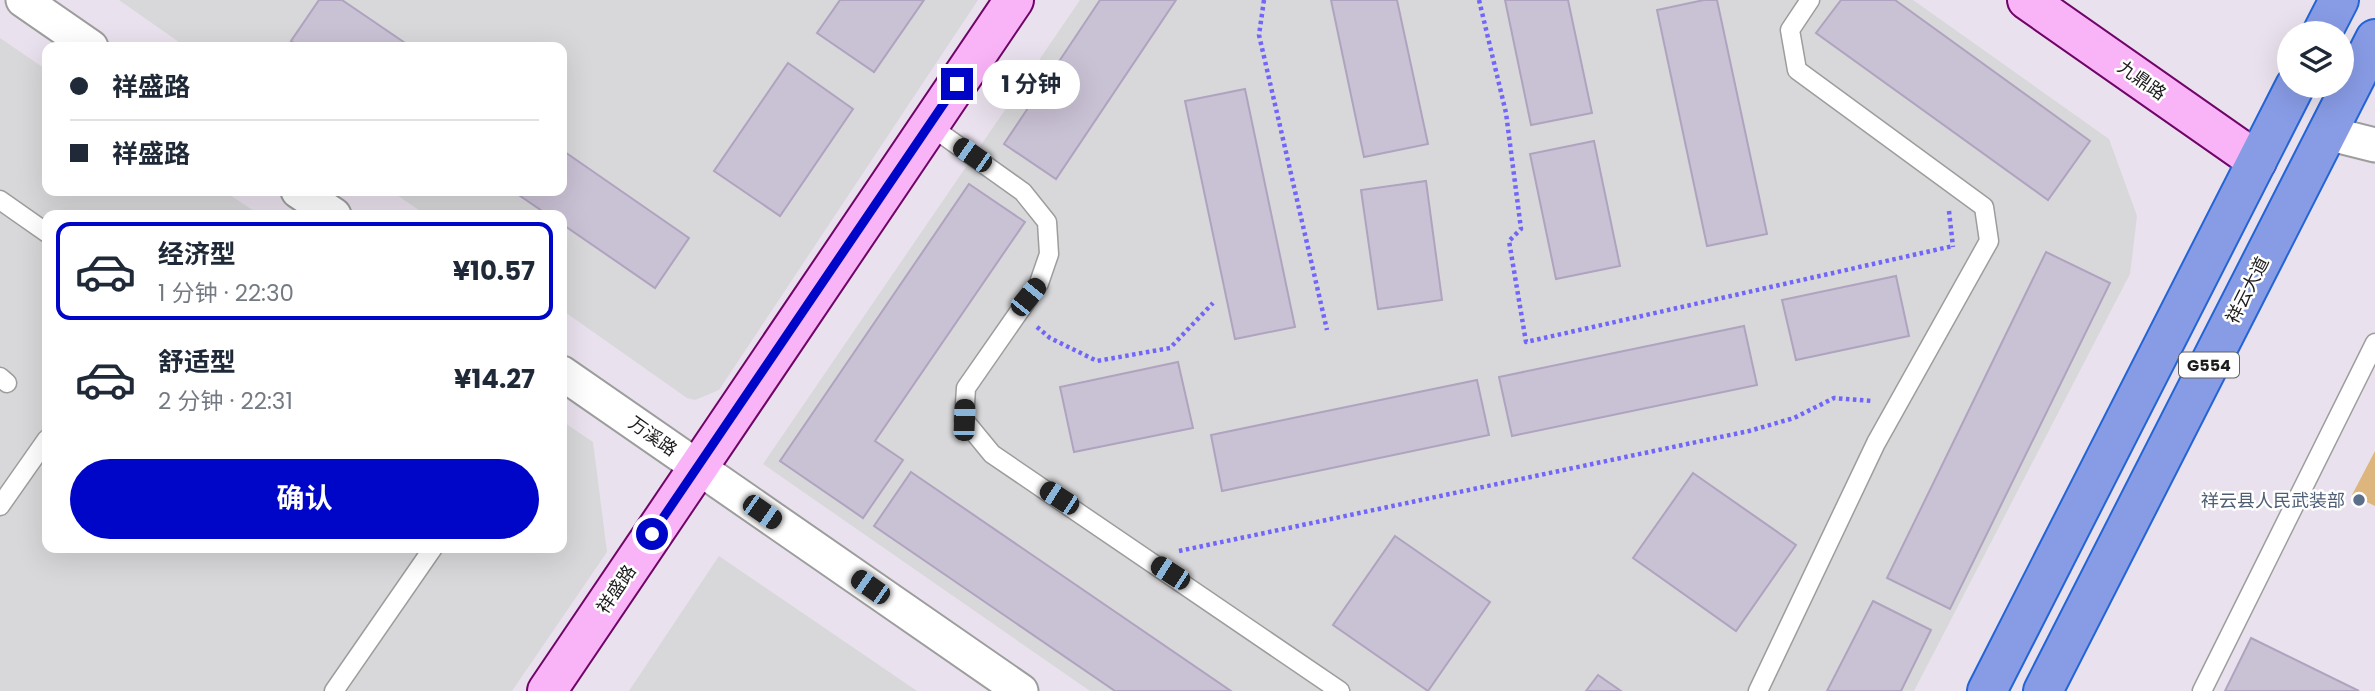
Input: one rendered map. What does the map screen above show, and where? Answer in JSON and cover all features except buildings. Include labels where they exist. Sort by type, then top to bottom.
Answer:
[{"type":"highway","points":[[2328,21],[2339,0]]},
{"type":"highway","name":"祥云大道","points":[[2043,691],[2375,39]]},
{"type":"highway","name":"G554","points":[[1987,691],[2289,98]]},
{"type":"highway","points":[[2257,161],[2300,187]]},
{"type":"street","points":[[23,0],[84,42]]},
{"type":"street","name":"祥盛路","points":[[547,691],[1014,0]]},
{"type":"street","name":"九鼎路","points":[[2036,2],[2257,161]]},
{"type":"street","points":[[2327,133],[2375,145]]},
{"type":"street","points":[[306,196],[326,210]]},
{"type":"street","name":"万溪路","points":[[567,376],[1021,691]]},
{"type":"lane","points":[[1758,691],[1876,443],[1989,241],[1984,206],[1797,70],[1790,30],[1810,0]]},
{"type":"lane","points":[[929,125],[1023,192],[1047,222],[1049,254],[1039,283],[966,388],[964,420],[992,454],[1147,557],[1340,691]]},
{"type":"lane","points":[[0,200],[42,229]]},
{"type":"lane","points":[[2202,691],[2375,343]]},
{"type":"lane","points":[[0,506],[42,446]]},
{"type":"lane","points":[[334,691],[430,553]]},
{"type":"path","points":[[1264,0],[1259,35],[1327,330]]},
{"type":"path","points":[[1479,0],[1509,138],[1521,229],[1509,241],[1526,342],[1953,246]]},
{"type":"path","points":[[1950,182],[1948,223],[1953,246],[1967,280]]},
{"type":"path","points":[[1017,311],[1050,338],[1097,360],[1170,348],[1213,303]]},
{"type":"path","points":[[1147,557],[1329,522],[1749,430],[1794,418],[1833,398],[1899,403]]},
{"type":"shaded area","points":[[119,0],[978,0],[719,390],[695,400],[687,398],[567,314],[567,210],[419,210],[398,196],[567,196],[567,42],[179,42]]},
{"type":"shaded area","points":[[1080,0],[1913,0],[2109,139],[2137,216],[2130,274],[1914,691],[1090,691],[763,464]]},
{"type":"shaded area","points":[[0,38],[42,67],[42,196],[232,196],[252,210],[42,210],[42,553],[567,553],[567,424],[593,442],[607,552],[512,691],[0,691]]},
{"type":"shaded area","points":[[2375,451],[2375,506],[2352,495]]},
{"type":"shaded area","points":[[719,556],[917,691],[629,691]]},
{"type":"place","name":"祥云县人民武装部","points":[[2359,500]]},
{"type":"route","points":[[652,534],[957,84]]}]
